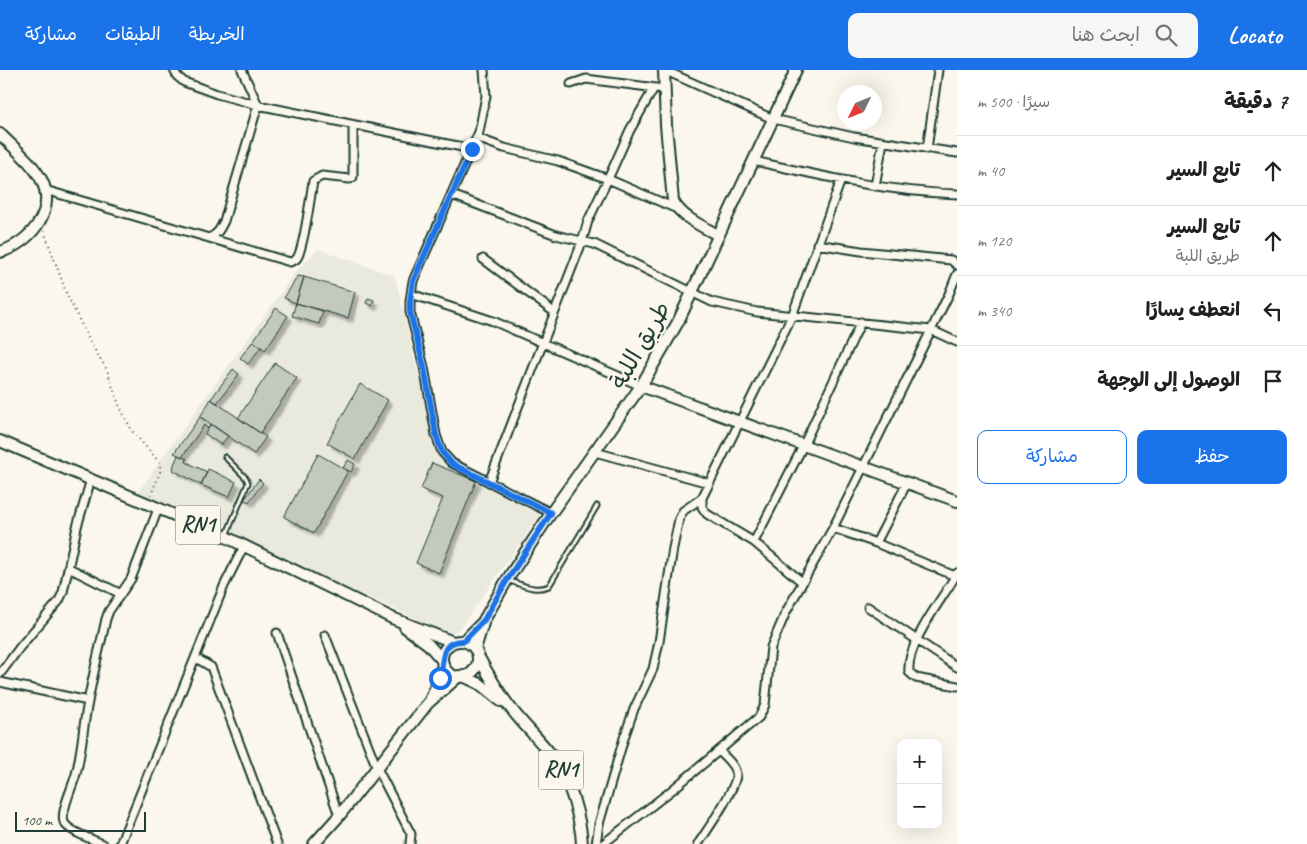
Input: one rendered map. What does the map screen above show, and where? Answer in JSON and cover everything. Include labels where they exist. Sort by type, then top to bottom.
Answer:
[{"type":"main road","points":[[664,70],[659,89],[673,201],[677,209],[718,235]]},
{"type":"main road","name":"طريق اللبة","points":[[476,652],[484,620],[507,580],[551,513],[641,386],[692,294],[796,70]]},
{"type":"main road","points":[[0,134],[35,171],[42,181],[45,190],[45,209],[39,224],[15,247],[0,252]]},
{"type":"main road","points":[[641,386],[957,501]]},
{"type":"main road","name":"RN1","points":[[0,441],[226,537],[392,618],[459,642],[476,652],[492,681],[512,710],[556,762],[567,783],[575,807],[582,844]]},
{"type":"main road","name":"RN1","points":[[392,618],[428,644],[443,662],[449,673],[480,684],[512,710]]},
{"type":"main road","name":"طريق اللبة","points":[[459,642],[484,620]]},
{"type":"main road","points":[[314,844],[339,816],[428,703],[440,678],[444,651],[459,642]]},
{"type":"main road","points":[[428,703],[461,676],[473,671],[478,661],[476,652]]},
{"type":"street","points":[[174,70],[177,76],[184,82],[217,94],[258,105],[472,149]]},
{"type":"street","points":[[209,238],[219,232],[224,221],[258,105],[242,70]]},
{"type":"street","points":[[484,70],[485,106],[477,138],[413,281],[410,294],[410,312],[424,367],[436,435],[442,452],[452,464],[551,513]]},
{"type":"street","points":[[664,70],[773,119],[802,127],[883,142],[957,153]]},
{"type":"street","points":[[927,149],[938,70]]},
{"type":"street","points":[[488,482],[582,242],[588,221],[630,130],[659,89],[586,79],[571,84]]},
{"type":"street","points":[[45,190],[290,262],[295,261],[302,242],[313,182],[322,176],[350,179],[353,177],[353,125]]},
{"type":"street","points":[[477,138],[504,148],[558,161],[608,178],[677,209]]},
{"type":"street","points":[[875,186],[883,142]]},
{"type":"street","points":[[754,161],[875,186],[910,191],[957,194]]},
{"type":"street","points":[[802,582],[754,542],[707,514],[702,507],[702,498],[792,316],[841,180]]},
{"type":"street","points":[[452,195],[530,226],[594,244],[692,294],[712,302],[792,316],[931,330],[957,342]]},
{"type":"street","points":[[817,244],[861,252],[951,260],[957,265]]},
{"type":"street","points":[[483,259],[554,312]]},
{"type":"street","points":[[603,844],[720,751],[753,723],[762,711],[765,704],[771,647],[786,612],[833,528],[949,294],[957,274]]},
{"type":"street","points":[[410,294],[493,321],[641,386]]},
{"type":"street","points":[[754,542],[803,446],[861,322]]},
{"type":"street","points":[[595,452],[709,483]]},
{"type":"street","points":[[0,674],[59,601],[63,592],[77,527],[91,479]]},
{"type":"street","points":[[876,543],[907,483]]},
{"type":"street","points":[[596,844],[599,824],[624,738],[634,709],[653,670],[679,519],[683,511],[702,498]]},
{"type":"street","points":[[103,844],[69,828],[64,824],[62,815],[79,762],[88,701],[106,619],[130,578],[158,509]]},
{"type":"street","points":[[833,528],[956,574],[917,639],[908,663],[909,672],[916,678],[957,686]]},
{"type":"street","points":[[120,844],[224,586],[244,546]]},
{"type":"street","points":[[69,568],[121,594]]},
{"type":"street","points":[[868,607],[957,667]]},
{"type":"street","points":[[277,632],[339,816]]},
{"type":"street","points":[[325,635],[377,768],[411,834],[410,844]]},
{"type":"street","points":[[196,658],[211,667],[277,844]]},
{"type":"street","points":[[0,682],[88,701]]},
{"type":"street","points":[[698,844],[731,791],[736,778],[733,768],[720,751]]},
{"type":"lane","points":[[225,457],[248,480],[226,537]]},
{"type":"lane","points":[[507,580],[536,589],[549,586],[597,506]]},
{"type":"path","points":[[39,224],[43,230],[52,260],[67,295],[91,344],[107,370],[119,405],[132,431],[160,463],[157,483],[147,504]]},
{"type":"shaded area","points":[[318,249],[395,276],[434,441],[439,453],[480,480],[541,513],[461,627],[450,635],[378,601],[133,499],[295,273]]},
{"type":"building","points":[[298,276],[304,277],[296,303],[284,298]]},
{"type":"building","points":[[304,277],[355,292],[348,318],[296,303]]},
{"type":"building","points":[[368,298],[374,300],[372,306],[366,303]]},
{"type":"building","points":[[296,303],[323,311],[319,324],[292,316]]},
{"type":"building","points":[[276,308],[288,316],[265,350],[253,341]]},
{"type":"building","points":[[253,341],[261,347],[248,364],[240,358]]},
{"type":"building","points":[[275,363],[297,378],[260,433],[238,418]]},
{"type":"building","points":[[233,369],[239,374],[217,403],[211,399]]},
{"type":"building","points":[[360,384],[388,400],[355,459],[327,443]]},
{"type":"building","points":[[211,399],[266,437],[254,454],[200,417]]},
{"type":"building","points":[[200,417],[211,424],[208,429],[204,425],[182,457],[174,453]]},
{"type":"building","points":[[211,424],[228,436],[221,445],[205,434]]},
{"type":"building","points":[[318,454],[348,471],[314,533],[284,517]]},
{"type":"building","points":[[178,455],[187,459],[186,462],[207,472],[201,485],[173,470]]},
{"type":"building","points":[[348,460],[355,464],[351,472],[343,468]]},
{"type":"building","points":[[432,463],[476,481],[439,573],[416,563],[443,498],[421,489]]},
{"type":"building","points":[[208,469],[236,482],[229,497],[201,485]]},
{"type":"building","points":[[259,479],[263,483],[249,502],[244,500]]},
{"type":"route","points":[[440,678],[442,660],[446,648],[453,642],[464,641],[484,620],[507,580],[551,513],[452,464],[442,452],[436,435],[424,367],[410,312],[410,301],[413,281],[472,149]]}]
